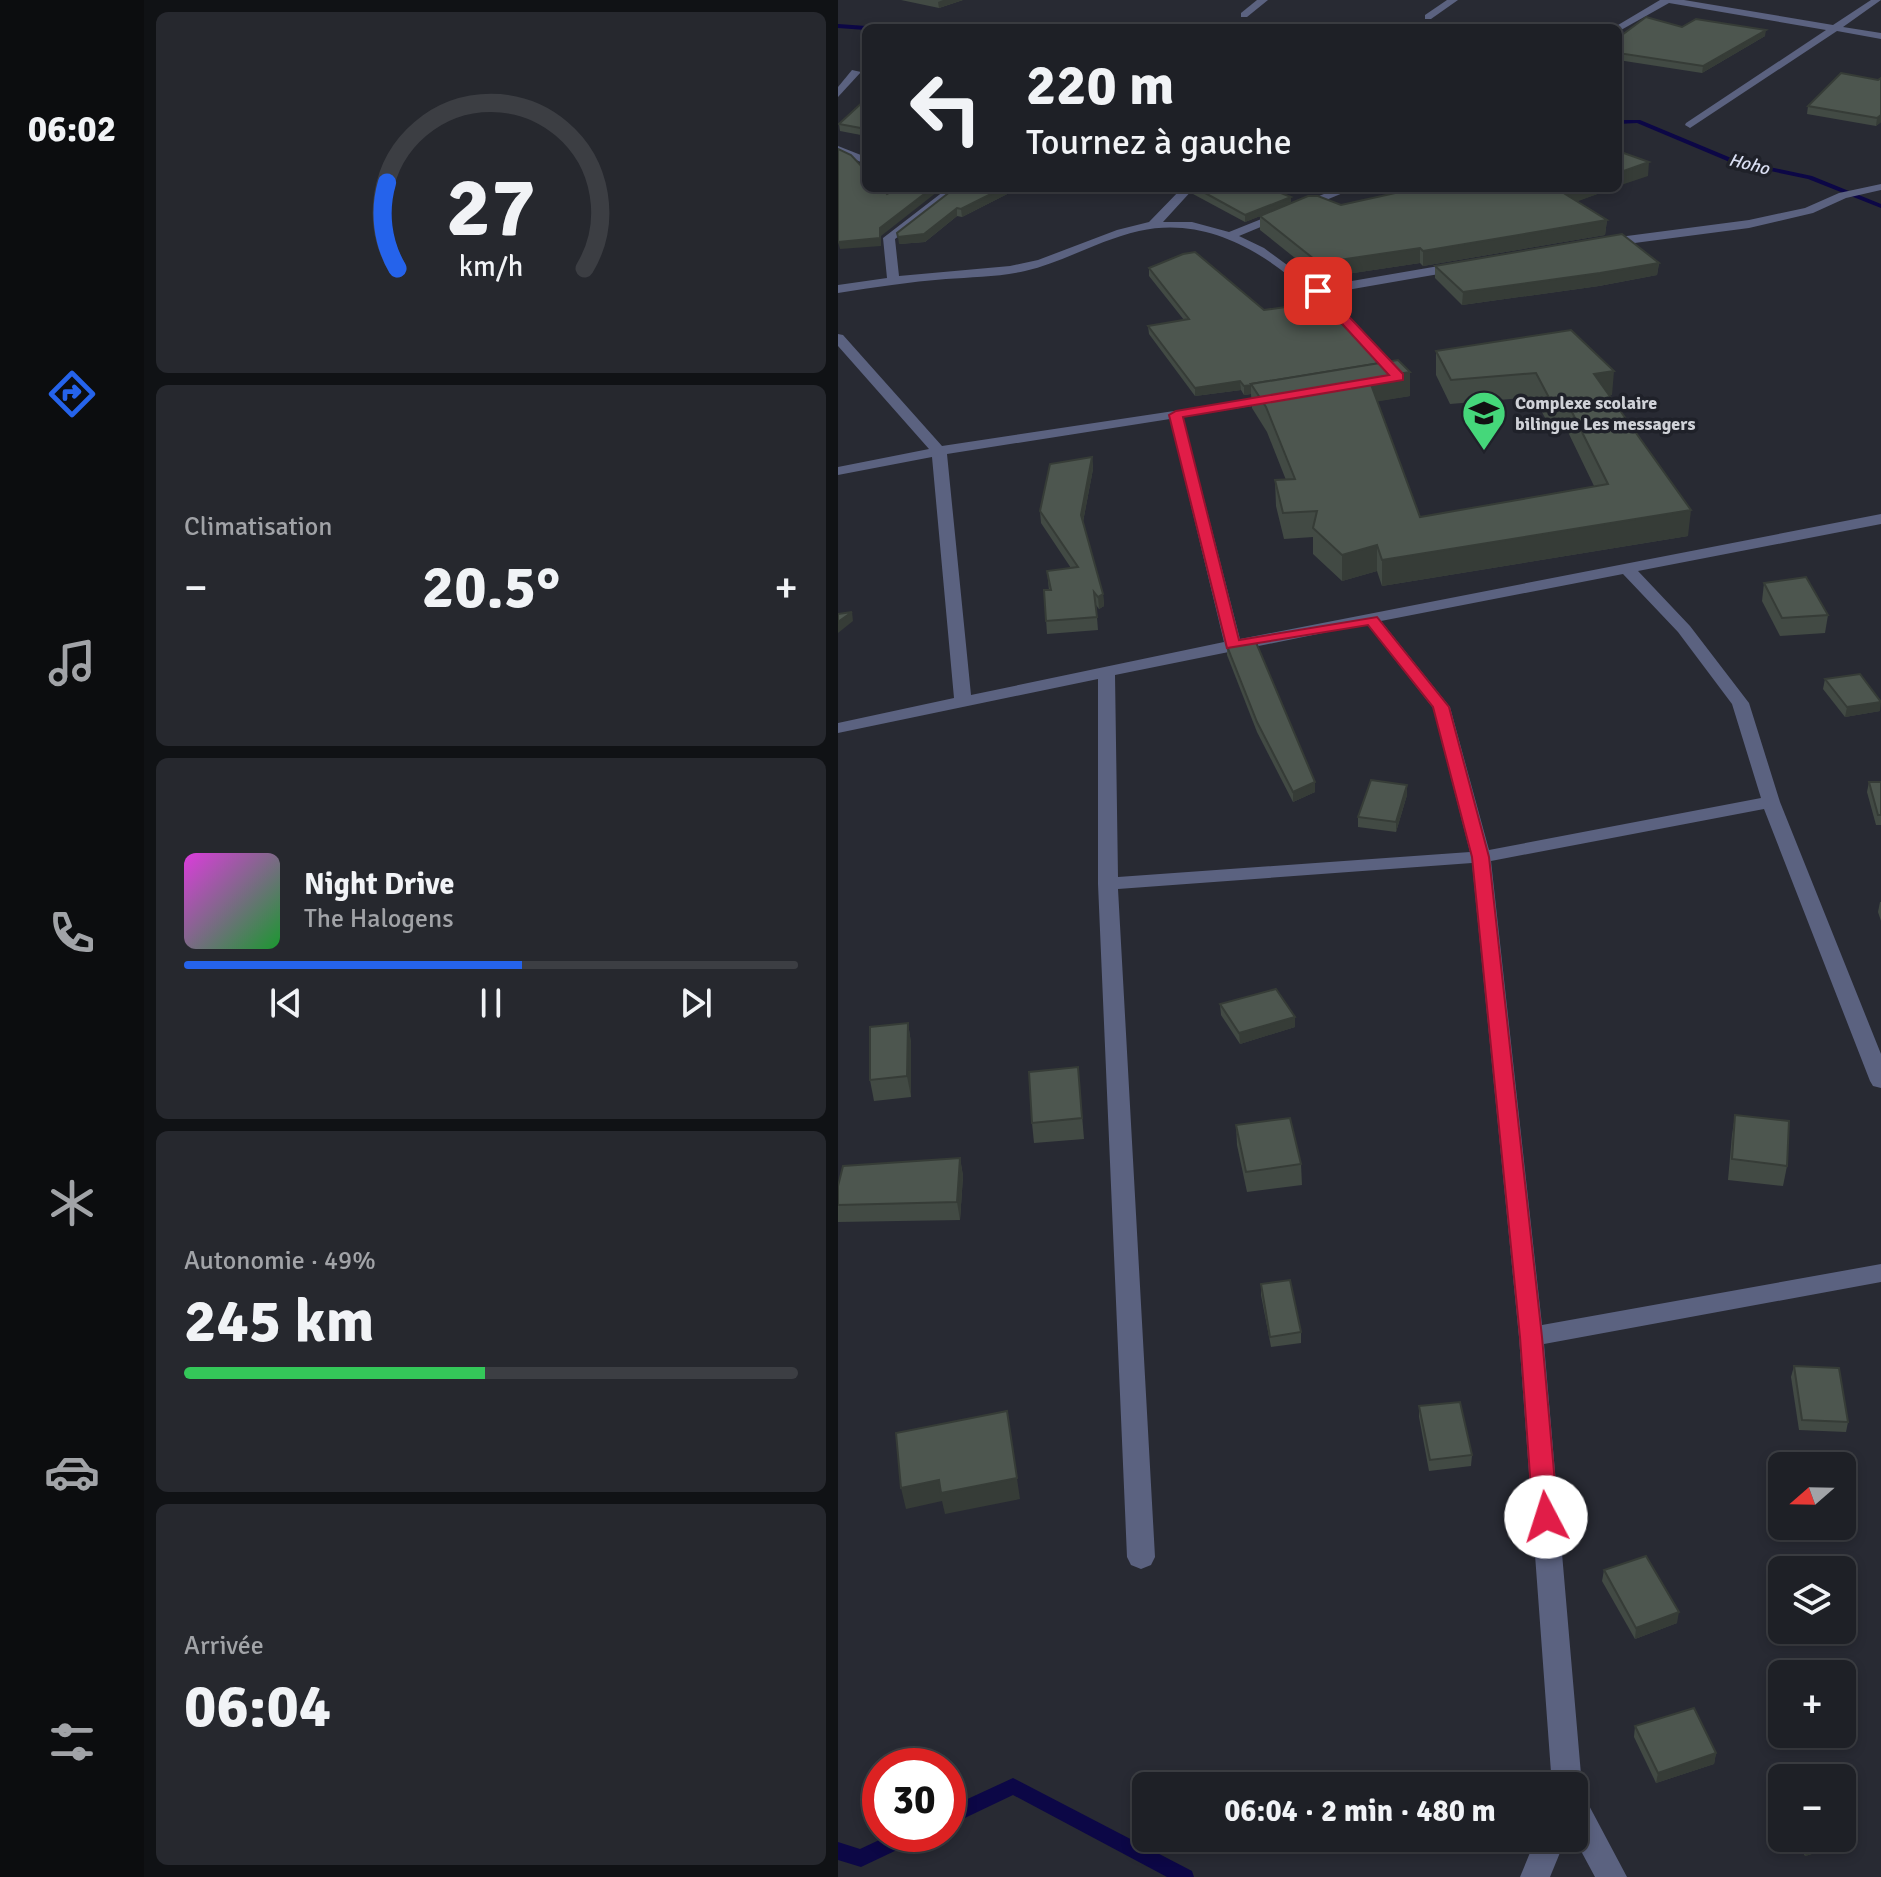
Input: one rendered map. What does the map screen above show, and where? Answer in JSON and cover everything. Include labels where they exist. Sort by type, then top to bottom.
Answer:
[{"type":"street","points":[[1244,15],[1263,0]]},
{"type":"street","points":[[1428,17],[1453,0]]},
{"type":"street","points":[[1622,26],[1668,0],[1881,36]]},
{"type":"street","points":[[1690,125],[1877,0]]},
{"type":"street","points":[[838,72],[856,72],[838,94]]},
{"type":"street","points":[[838,149],[862,159]]},
{"type":"street","points":[[1596,244],[1749,224],[1809,211],[1849,193],[1881,187]]},
{"type":"street","points":[[893,279],[889,238],[950,192]]},
{"type":"street","points":[[1153,225],[1184,192]]},
{"type":"street","points":[[1232,235],[1339,192]]},
{"type":"street","points":[[838,289],[893,279],[1025,268],[1153,225],[1185,225],[1232,235],[1318,291],[1398,377],[1383,380]]},
{"type":"street","points":[[1318,291],[1482,263]]},
{"type":"street","points":[[838,338],[939,451],[963,701]]},
{"type":"street","points":[[838,471],[939,451],[1294,395]]},
{"type":"street","points":[[1176,415],[1233,645]]},
{"type":"street","points":[[838,728],[1233,645],[1881,519]]},
{"type":"street","points":[[1628,570],[1684,629],[1740,703],[1771,802],[1875,1045],[1881,1081]]},
{"type":"street","points":[[1372,620],[1441,707],[1481,857],[1531,1337],[1566,1772]]},
{"type":"street","points":[[1106,672],[1108,884],[1141,1557]]},
{"type":"street","points":[[1108,884],[1481,857],[1771,802]]},
{"type":"street","points":[[1531,1337],[1881,1273]]},
{"type":"street","points":[[1588,1833],[1612,1877]]},
{"type":"street","points":[[1535,1877],[1545,1852]]},
{"type":"building","points":[[1646,17],[1682,27],[1696,19],[1766,30],[1703,66],[1622,54],[1622,35]]},
{"type":"building","points":[[1841,73],[1881,78],[1881,115],[1877,118],[1808,106]]},
{"type":"building","points":[[862,103],[862,128],[839,124]]},
{"type":"building","points":[[838,149],[851,155],[862,167],[862,192],[927,192],[880,228],[880,238],[838,242]]},
{"type":"building","points":[[1622,152],[1649,162],[1622,172]]},
{"type":"building","points":[[950,192],[995,192],[961,209],[957,208],[924,234],[898,237],[897,233]]},
{"type":"building","points":[[1203,192],[1278,192],[1291,197],[1245,215]]},
{"type":"building","points":[[1400,192],[1562,192],[1607,220],[1423,251],[1420,248],[1319,263],[1260,216],[1308,196],[1318,196],[1341,205]]},
{"type":"building","points":[[1622,234],[1659,263],[1463,292],[1435,266]]},
{"type":"building","points":[[1195,252],[1264,310],[1321,302],[1380,363],[1252,385],[1244,386],[1240,381],[1195,388],[1148,326],[1189,319],[1149,268]]},
{"type":"building","points":[[1571,330],[1614,371],[1594,374],[1691,510],[1382,560],[1377,545],[1342,555],[1313,528],[1317,511],[1283,513],[1275,480],[1295,479],[1266,407],[1251,384],[1398,360],[1410,372],[1369,379],[1420,517],[1608,484],[1570,408],[1555,409],[1536,373],[1451,380],[1436,351]]},
{"type":"building","points":[[1092,457],[1081,515],[1103,594],[1098,597],[1094,592],[1097,617],[1046,621],[1044,590],[1051,590],[1047,571],[1078,567],[1040,511],[1050,464]]},
{"type":"building","points":[[1806,577],[1828,615],[1782,618],[1764,583]]},
{"type":"building","points":[[852,612],[838,622],[838,614]]},
{"type":"building","points":[[1255,640],[1315,782],[1293,792],[1257,722],[1227,646]]},
{"type":"building","points":[[1860,674],[1881,702],[1847,707],[1825,679]]},
{"type":"building","points":[[1371,780],[1407,785],[1396,822],[1358,817]]},
{"type":"building","points":[[1869,782],[1881,782],[1881,815],[1878,815]]},
{"type":"building","points":[[1276,989],[1295,1017],[1239,1033],[1220,1004]]},
{"type":"building","points":[[908,1023],[907,1076],[870,1080],[870,1027]]},
{"type":"building","points":[[1078,1067],[1082,1118],[1032,1123],[1029,1072]]},
{"type":"building","points":[[1735,1115],[1789,1121],[1787,1166],[1732,1159]]},
{"type":"building","points":[[1290,1118],[1301,1164],[1246,1172],[1236,1125]]},
{"type":"building","points":[[960,1158],[957,1202],[838,1205],[838,1186],[843,1166]]},
{"type":"building","points":[[1290,1280],[1301,1332],[1270,1337],[1261,1284]]},
{"type":"building","points":[[1794,1366],[1839,1368],[1848,1422],[1802,1420]]},
{"type":"building","points":[[1460,1402],[1472,1455],[1430,1460],[1419,1406]]},
{"type":"building","points":[[1007,1411],[1017,1478],[941,1493],[939,1480],[901,1488],[896,1433]]},
{"type":"building","points":[[1646,1556],[1679,1612],[1636,1628],[1604,1570]]},
{"type":"building","points":[[1694,1708],[1716,1753],[1658,1773],[1635,1726]]},
{"type":"waterway","name":"Hoho","points":[[838,26],[862,28]]},
{"type":"waterway","name":"Hoho","points":[[1622,122],[1638,121],[1734,162],[1810,177],[1881,206]]},
{"type":"waterway","points":[[966,1808],[1013,1786],[1185,1877]]},
{"type":"waterway","points":[[838,1851],[861,1858],[874,1852]]},
{"type":"place","name":"Complexe scolaire bilingue Les messagers","points":[[1484,452]]},
{"type":"route","points":[[1318,291],[1398,377],[1176,415],[1233,645],[1372,620],[1441,707],[1481,857],[1531,1337],[1546,1517]]}]
